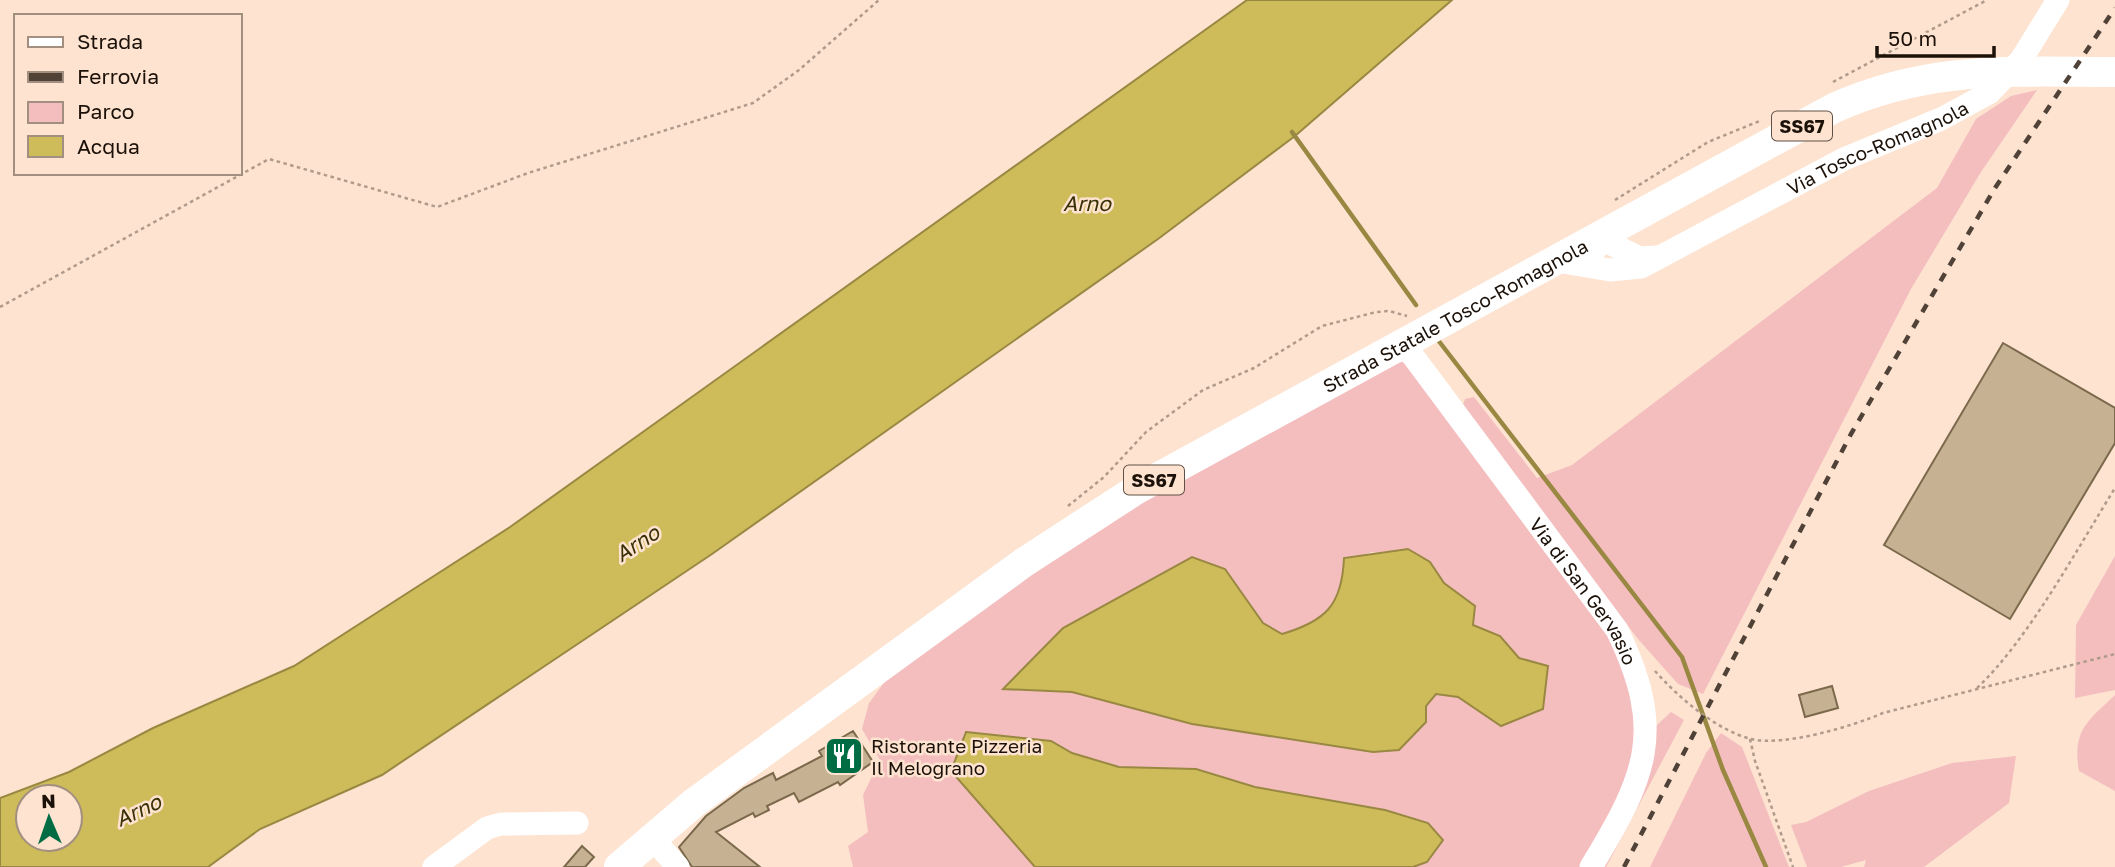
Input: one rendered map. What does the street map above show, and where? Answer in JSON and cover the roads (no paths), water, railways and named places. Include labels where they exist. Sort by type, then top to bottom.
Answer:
[{"type":"main road","name":"Strada Statale Tosco-Romagnola","points":[[619,867],[695,802],[1024,563],[1138,489],[1407,331],[1557,261],[1858,98],[1917,79],[1980,72],[2115,72]]},
{"type":"street","name":"Via Tosco-Romagnola","points":[[1557,261],[1610,270],[1641,267],[1844,159],[1941,119],[1982,97],[2021,60],[2058,0]]},
{"type":"street","points":[[1629,251],[1628,231],[1637,217]]},
{"type":"street","points":[[1610,270],[1596,258],[1595,246],[1599,238],[1640,258],[1661,257]]},
{"type":"street","name":"Via di San Gervasio","points":[[1407,331],[1618,630],[1639,676],[1646,712],[1644,754],[1626,805],[1591,867]]},
{"type":"street","points":[[434,867],[487,828],[501,824],[577,823]]},
{"type":"street","points":[[652,838],[678,867]]},
{"type":"water","name":"Arno","points":[[1247,0],[1452,0],[1295,136],[1158,239],[712,554],[382,775],[260,829],[208,867],[0,867],[0,798],[14,793],[14,853],[84,853],[84,783],[40,783],[69,772],[153,728],[294,666],[510,527]]},
{"type":"water","points":[[1408,549],[1430,562],[1444,583],[1475,606],[1473,625],[1500,636],[1519,658],[1548,666],[1543,709],[1501,726],[1458,697],[1436,694],[1426,706],[1426,722],[1399,750],[1373,752],[1192,724],[1072,692],[1003,689],[1063,628],[1192,557],[1225,569],[1263,623],[1282,634],[1310,623],[1329,609],[1340,588],[1344,558]]},
{"type":"water","points":[[966,732],[1051,741],[1072,753],[1119,767],[1196,769],[1255,787],[1385,810],[1428,823],[1443,840],[1427,862],[1413,867],[1035,867],[951,771]]},
{"type":"waterway","points":[[1292,132],[1416,305]]},
{"type":"waterway","points":[[1438,340],[1682,657],[1723,770],[1766,867]]},
{"type":"railway","points":[[1624,867],[1851,434],[1995,188],[2115,8]]},
{"type":"place","name":"Ristorante Pizzeria Il Melograno","points":[[844,756]]}]
